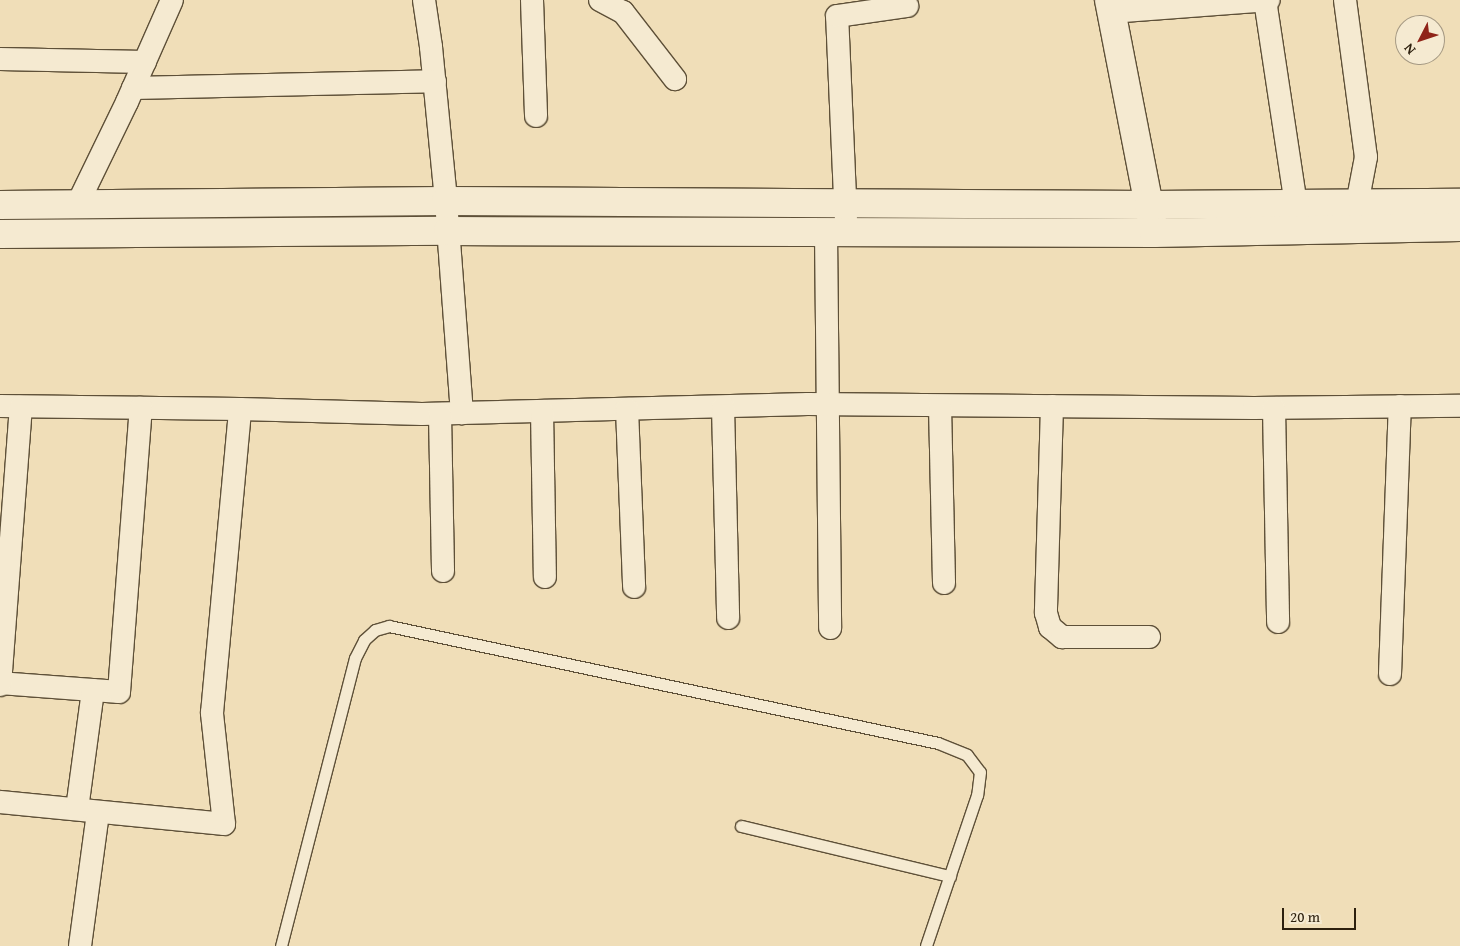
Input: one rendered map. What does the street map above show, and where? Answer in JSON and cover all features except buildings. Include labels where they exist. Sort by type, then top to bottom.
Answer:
[{"type":"street","points":[[78,203],[133,88],[172,0]]},
{"type":"street","points":[[424,0],[435,81],[448,231],[451,413],[443,570]]},
{"type":"street","points":[[532,0],[536,116]]},
{"type":"street","points":[[600,0],[623,12],[675,79]]},
{"type":"street","points":[[1154,233],[1110,6],[1267,0],[1296,204]]},
{"type":"street","points":[[1345,0],[1366,157],[1357,204]]},
{"type":"street","points":[[830,628],[829,404],[837,232],[845,203],[837,16],[906,6]]},
{"type":"street","points":[[0,59],[145,62]]},
{"type":"street","points":[[133,88],[435,81]]},
{"type":"street","points":[[0,205],[446,202],[1149,205],[1460,203]]},
{"type":"street","points":[[0,234],[448,231],[1154,233],[1460,227]]},
{"type":"street","points":[[141,408],[119,692],[0,684],[10,406],[240,409],[451,413],[829,404],[1274,408],[1460,406]]},
{"type":"street","points":[[940,406],[944,583]]},
{"type":"street","points":[[1052,406],[1046,613],[1050,627],[1062,637],[1150,638]]},
{"type":"street","points":[[1390,674],[1400,406]]},
{"type":"street","points":[[724,407],[728,618]]},
{"type":"street","points":[[1274,408],[1278,622]]},
{"type":"street","points":[[0,802],[224,824],[212,713],[240,409]]},
{"type":"street","points":[[627,409],[634,587]]},
{"type":"street","points":[[542,411],[545,577]]},
{"type":"street","points":[[80,946],[93,690]]},
{"type":"lane","points":[[281,946],[356,658],[364,640],[375,630],[389,626],[938,743],[967,755],[980,772],[977,795],[926,946]]},
{"type":"lane","points":[[741,826],[950,876]]}]
